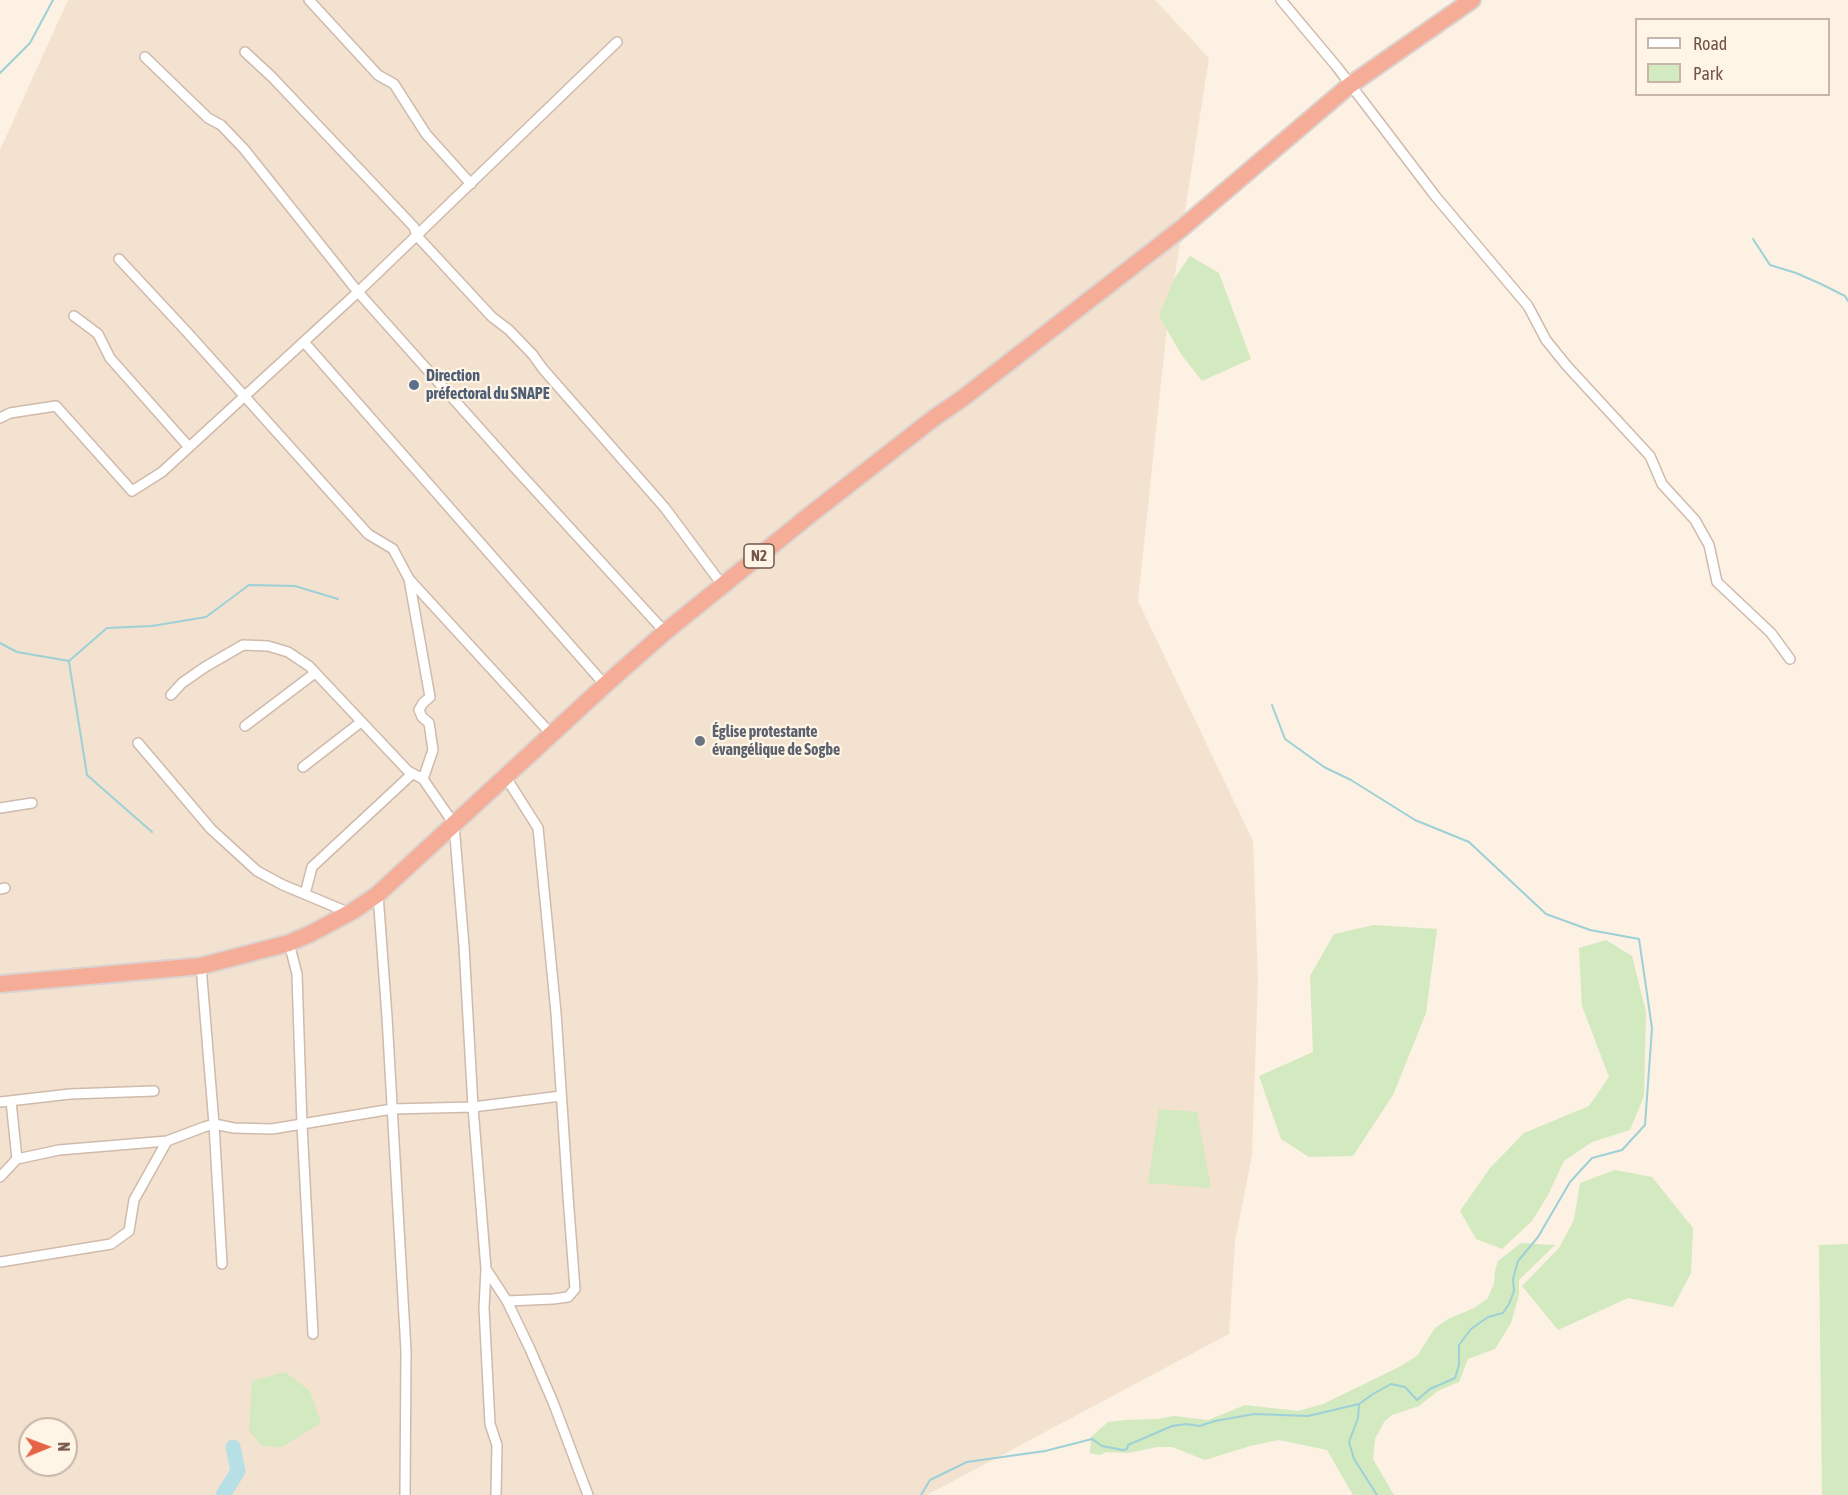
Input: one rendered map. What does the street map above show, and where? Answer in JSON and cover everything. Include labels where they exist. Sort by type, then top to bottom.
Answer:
[{"type":"highway","name":"N2","points":[[0,984],[201,966],[289,943],[353,911],[378,894],[665,632],[811,514],[1182,228],[1350,85],[1472,0]]},
{"type":"street","points":[[309,0],[378,75],[394,84],[426,134],[471,184]]},
{"type":"street","points":[[1281,0],[1337,67],[1436,197],[1528,306],[1546,340],[1567,366],[1650,456],[1662,484],[1695,520],[1701,530],[1712,554],[1717,582],[1771,633],[1790,659]]},
{"type":"street","points":[[0,418],[10,413],[56,406],[132,491],[162,472],[304,342],[617,42]]},
{"type":"street","points":[[245,52],[272,77],[414,227],[417,236],[492,317],[534,355],[543,369],[665,508],[723,586]]},
{"type":"street","points":[[145,57],[208,118],[221,125],[244,149],[358,292],[507,460],[665,632]]},
{"type":"street","points":[[119,259],[368,534],[393,549],[409,579],[552,735]]},
{"type":"street","points":[[74,316],[98,334],[110,358],[188,446]]},
{"type":"street","points":[[304,342],[605,685]]},
{"type":"street","points":[[409,579],[430,697],[423,703],[420,710],[422,717],[429,723],[433,750],[423,779]]},
{"type":"street","points":[[171,696],[182,683],[243,645],[268,646],[288,652],[315,673],[412,774],[423,779],[454,824],[486,1269],[484,1308],[490,1424],[497,1445],[496,1495]]},
{"type":"street","points":[[245,726],[315,673]]},
{"type":"street","points":[[303,767],[362,722]]},
{"type":"street","points":[[138,743],[211,829],[257,871],[304,894],[345,911],[353,911]]},
{"type":"street","points":[[304,894],[312,867],[412,774]]},
{"type":"street","points":[[506,776],[538,828],[549,922],[575,1288],[568,1297],[507,1301]]},
{"type":"street","points":[[0,808],[32,804]]},
{"type":"street","points":[[378,894],[406,1351],[405,1495]]},
{"type":"street","points":[[289,943],[297,974],[313,1334]]},
{"type":"street","points":[[201,966],[214,1124],[222,1264]]},
{"type":"street","points":[[0,1102],[70,1094],[154,1091]]},
{"type":"street","points":[[0,1177],[17,1159],[59,1150],[167,1141],[214,1124],[234,1128],[272,1129],[392,1110],[473,1107],[561,1096]]},
{"type":"street","points":[[11,1101],[17,1159]]},
{"type":"street","points":[[0,1262],[111,1244],[129,1231],[134,1200],[167,1141]]},
{"type":"street","points":[[486,1269],[507,1301],[553,1402],[588,1495]]},
{"type":"shaded area","points":[[68,0],[1155,0],[1209,58],[1167,326],[1138,601],[1253,841],[1258,979],[1252,1155],[1235,1242],[1229,1334],[927,1495],[0,1495],[0,150]]},
{"type":"green space","points":[[1190,256],[1219,273],[1251,359],[1202,381],[1181,354],[1159,316],[1174,279]]},
{"type":"green space","points":[[1374,925],[1437,929],[1426,1013],[1393,1095],[1353,1156],[1309,1157],[1281,1139],[1259,1076],[1313,1052],[1310,976],[1334,934]]},
{"type":"green space","points":[[1606,940],[1632,956],[1646,1012],[1644,1096],[1630,1130],[1592,1142],[1564,1161],[1548,1195],[1532,1221],[1502,1249],[1476,1239],[1460,1211],[1490,1168],[1524,1133],[1589,1106],[1609,1077],[1582,1006],[1579,948]]},
{"type":"green space","points":[[1159,1109],[1197,1112],[1211,1188],[1148,1183]]},
{"type":"green space","points":[[1615,1170],[1652,1177],[1693,1228],[1691,1273],[1673,1307],[1628,1298],[1558,1330],[1522,1286],[1559,1248],[1574,1220],[1580,1183]]},
{"type":"green space","points":[[1521,1243],[1555,1245],[1519,1280],[1519,1295],[1511,1323],[1495,1349],[1468,1359],[1459,1382],[1438,1391],[1419,1406],[1392,1415],[1384,1422],[1375,1439],[1373,1459],[1394,1495],[1353,1495],[1327,1450],[1279,1440],[1205,1460],[1172,1447],[1158,1447],[1128,1453],[1106,1452],[1100,1455],[1090,1453],[1091,1437],[1108,1422],[1174,1416],[1208,1420],[1245,1405],[1298,1411],[1323,1404],[1397,1368],[1417,1356],[1435,1328],[1487,1299],[1494,1284],[1498,1261]]},
{"type":"green space","points":[[1848,1244],[1848,1495],[1822,1495],[1819,1245]]},
{"type":"green space","points":[[285,1372],[310,1391],[321,1423],[282,1447],[262,1446],[249,1431],[252,1381]]},
{"type":"waterway","points":[[0,73],[30,43],[53,0]]},
{"type":"waterway","points":[[1753,239],[1770,265],[1821,284],[1845,296],[1848,301]]},
{"type":"waterway","points":[[0,643],[17,652],[69,661],[107,628],[152,626],[206,617],[249,585],[295,586],[338,599]]},
{"type":"waterway","points":[[69,662],[87,775],[152,832]]},
{"type":"waterway","points":[[1272,705],[1285,739],[1324,767],[1351,780],[1415,820],[1469,842],[1546,914],[1590,930],[1639,939],[1652,1028],[1645,1125],[1622,1150],[1592,1158],[1570,1182],[1538,1237],[1518,1261],[1513,1279],[1514,1291],[1503,1313],[1488,1317],[1471,1329],[1459,1345],[1459,1365],[1455,1378],[1430,1389],[1417,1400],[1405,1387],[1391,1384],[1359,1404],[1358,1418],[1349,1442],[1354,1459],[1377,1495]]},
{"type":"waterway","points":[[921,1495],[930,1480],[967,1462],[1045,1451],[1092,1439],[1102,1446],[1123,1450],[1127,1449],[1128,1445],[1172,1426],[1186,1424],[1200,1426],[1254,1414],[1308,1416],[1359,1404]]},
{"type":"waterway","points":[[223,1495],[238,1471],[233,1447]]},
{"type":"place","name":"Direction préfectoral du SNAPE","points":[[414,385]]},
{"type":"place","name":"Église protestante évangélique de Sogbe","points":[[700,741]]}]
